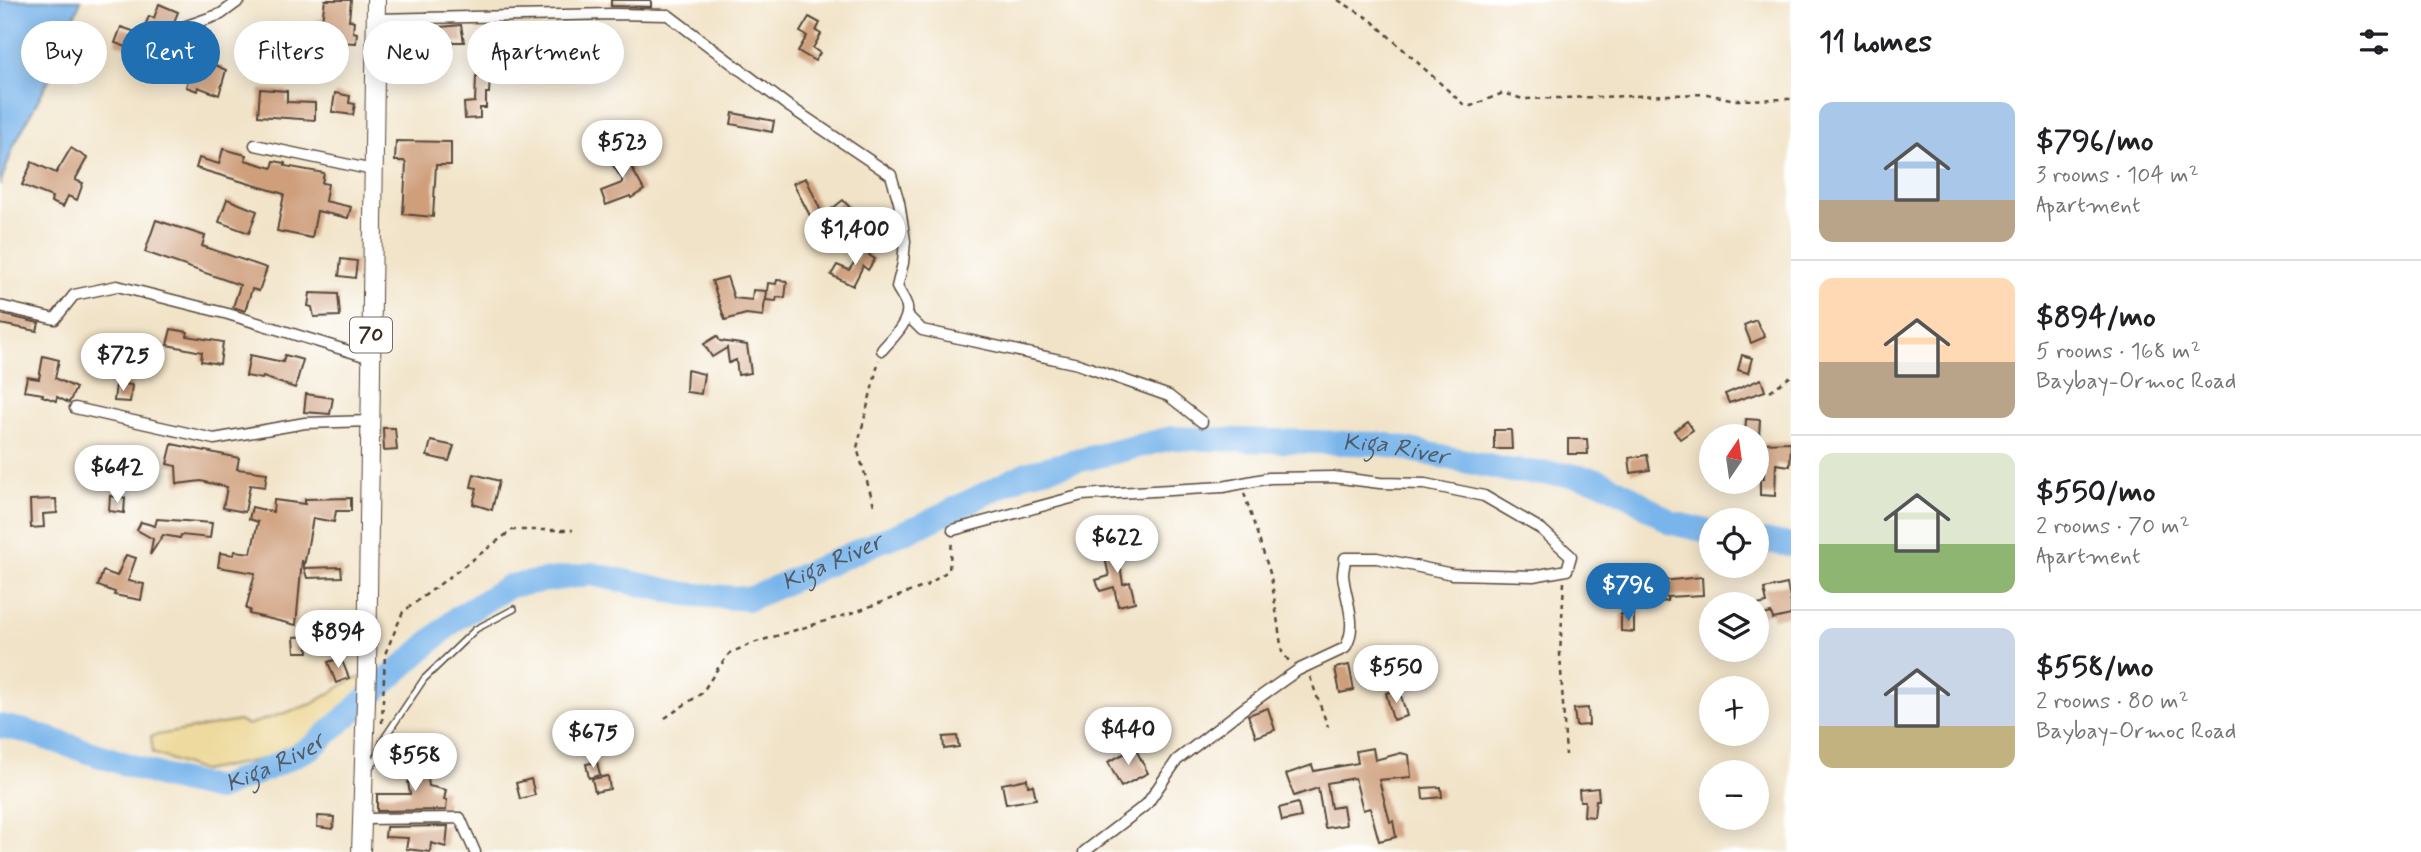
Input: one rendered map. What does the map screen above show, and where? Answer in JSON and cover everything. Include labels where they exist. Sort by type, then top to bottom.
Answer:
[{"type":"highway","name":"70","points":[[361,852],[367,670],[376,0]]},
{"type":"street","points":[[203,21],[221,15],[240,0]]},
{"type":"street","points":[[613,0],[613,14]]},
{"type":"street","points":[[375,19],[667,15],[787,105],[891,175],[900,202],[905,241],[897,287],[907,307],[907,315],[882,350]]},
{"type":"street","points":[[254,145],[373,170]]},
{"type":"street","points":[[0,306],[55,319],[74,295],[117,286],[228,314],[371,358]]},
{"type":"street","points":[[907,315],[922,330],[1078,365],[1169,396],[1202,422]]},
{"type":"street","points":[[75,408],[214,439],[305,423],[370,421]]},
{"type":"street","points":[[953,530],[1082,495],[1223,487],[1269,478],[1333,477],[1380,483],[1425,484],[1484,496],[1541,529],[1572,556],[1564,572],[1533,576],[1452,574],[1377,558],[1345,558],[1343,575],[1350,602],[1350,632],[1345,648],[1297,670],[1177,760],[1147,804],[1084,852]]},
{"type":"street","points":[[361,819],[460,818],[475,852]]},
{"type":"lane","points":[[364,767],[375,762],[383,740],[424,679],[476,629],[514,609]]},
{"type":"path","points":[[1338,0],[1371,20],[1463,104],[1471,106],[1503,93],[1523,99],[1707,94],[1735,100],[1791,99]]},
{"type":"path","points":[[874,505],[857,448],[882,350]]},
{"type":"path","points":[[1770,391],[1791,376]]},
{"type":"path","points":[[1242,484],[1271,576],[1282,652],[1297,670],[1309,675],[1328,727]]},
{"type":"path","points":[[382,734],[384,654],[403,612],[512,530],[573,530]]},
{"type":"path","points":[[665,718],[702,693],[730,653],[926,586],[949,570],[953,530]]},
{"type":"path","points":[[1564,572],[1560,654],[1566,755]]},
{"type":"sand","points":[[372,677],[370,690],[327,731],[303,748],[202,771],[153,753],[151,736],[239,721],[248,725],[312,704],[353,679]]},
{"type":"water","points":[[0,0],[81,0],[73,21],[21,21],[21,84],[47,84],[14,145],[0,185]]},
{"type":"building","points":[[325,0],[351,0],[349,20],[354,21],[356,43],[349,43],[349,21],[317,21],[322,20]]},
{"type":"building","points":[[611,0],[651,0],[651,7],[611,6]]},
{"type":"building","points":[[159,4],[178,12],[174,21],[147,21],[149,16],[154,18]]},
{"type":"building","points":[[809,17],[820,23],[816,31],[821,34],[813,48],[820,53],[815,61],[798,51],[807,36],[800,32]]},
{"type":"building","points":[[461,25],[464,42],[453,42],[453,26]]},
{"type":"building","points":[[121,27],[121,45],[115,43]]},
{"type":"building","points":[[220,67],[226,70],[219,95],[198,87],[197,91],[186,87],[187,84],[220,84]]},
{"type":"building","points":[[476,84],[490,84],[489,93],[486,93],[486,108],[480,108],[480,118],[465,119],[464,103],[475,102]]},
{"type":"building","points":[[260,89],[287,91],[287,102],[315,103],[315,120],[258,116]]},
{"type":"building","points":[[335,93],[350,96],[349,103],[355,104],[353,115],[332,112]]},
{"type":"building","points":[[733,113],[774,121],[772,132],[731,124]]},
{"type":"building","points":[[396,141],[451,142],[451,165],[436,165],[433,217],[403,214],[406,164],[404,161],[395,161]]},
{"type":"building","points":[[620,147],[644,190],[631,198],[630,196],[606,205],[601,191],[622,183],[607,156]]},
{"type":"building","points":[[71,148],[87,158],[75,180],[83,183],[77,200],[68,196],[63,207],[51,202],[52,197],[22,185],[32,162],[56,173]]},
{"type":"building","points":[[223,149],[246,155],[245,160],[272,168],[274,161],[285,163],[285,166],[324,173],[322,183],[328,184],[325,201],[351,207],[348,218],[317,211],[312,238],[277,231],[284,194],[196,168],[199,158],[219,164]]},
{"type":"building","points":[[806,178],[823,216],[843,200],[855,213],[839,227],[835,244],[818,231],[793,183]]},
{"type":"building","points":[[227,199],[257,211],[249,233],[219,222]]},
{"type":"building","points":[[156,220],[205,236],[202,246],[267,268],[259,291],[252,289],[245,311],[233,307],[240,285],[145,252]]},
{"type":"building","points":[[867,244],[873,247],[869,255],[875,259],[868,270],[863,266],[853,286],[831,275],[837,265],[849,270]]},
{"type":"building","points":[[341,259],[357,261],[355,278],[339,276]]},
{"type":"building","points":[[727,277],[734,298],[752,300],[753,290],[766,291],[763,316],[746,314],[725,320],[712,281]]},
{"type":"building","points":[[777,280],[787,281],[785,298],[766,300],[768,283],[776,284]]},
{"type":"building","points":[[310,293],[338,294],[340,316],[314,317],[312,307],[308,306]]},
{"type":"building","points":[[0,314],[39,323],[37,331],[0,324]]},
{"type":"building","points":[[1756,320],[1765,337],[1751,343],[1744,325]]},
{"type":"building","points":[[171,329],[188,332],[187,336],[223,342],[220,364],[201,361],[202,352],[167,345]]},
{"type":"building","points":[[717,336],[720,341],[747,345],[751,373],[738,375],[736,360],[729,363],[727,348],[712,357],[704,344]]},
{"type":"building","points":[[250,355],[283,362],[285,355],[303,360],[295,388],[263,377],[246,376]]},
{"type":"building","points":[[1742,355],[1752,358],[1748,373],[1738,370]]},
{"type":"building","points":[[43,356],[59,360],[55,378],[76,388],[69,403],[57,397],[56,401],[42,396],[43,394],[24,391],[27,377],[39,379]]},
{"type":"building","points":[[687,370],[704,374],[701,394],[686,392]]},
{"type":"building","points":[[1761,379],[1765,391],[1729,403],[1725,394]]},
{"type":"building","points":[[116,383],[132,385],[130,402],[114,401]]},
{"type":"building","points":[[306,394],[333,398],[330,414],[304,412]]},
{"type":"building","points":[[1746,419],[1760,420],[1760,424],[1746,424]]},
{"type":"building","points":[[1687,421],[1693,430],[1680,439],[1674,431]]},
{"type":"building","points":[[383,428],[395,428],[397,450],[384,451]]},
{"type":"building","points":[[1494,430],[1511,430],[1512,449],[1494,449]]},
{"type":"building","points":[[1568,439],[1587,439],[1588,454],[1568,454]]},
{"type":"building","points":[[431,441],[454,446],[449,461],[427,456]]},
{"type":"building","points":[[1791,442],[1790,466],[1776,464],[1775,496],[1760,495],[1769,494],[1769,443]]},
{"type":"building","points":[[172,444],[239,458],[237,469],[267,473],[265,487],[250,485],[245,512],[223,508],[227,487],[201,481],[177,484],[176,466],[167,464]]},
{"type":"building","points":[[1647,455],[1650,470],[1631,473],[1629,458]]},
{"type":"building","points":[[474,474],[499,481],[492,510],[473,504],[477,488],[471,487]]},
{"type":"building","points":[[110,496],[125,498],[124,513],[109,511]]},
{"type":"building","points":[[351,498],[351,511],[336,511],[334,522],[313,518],[304,566],[302,560],[296,625],[249,614],[250,610],[246,609],[255,573],[218,567],[220,553],[251,553],[258,522],[249,519],[252,507],[273,512],[274,500],[305,504],[305,499]]},
{"type":"building","points":[[56,499],[57,513],[43,514],[44,527],[31,528],[30,500]]},
{"type":"building","points":[[157,519],[212,523],[210,538],[163,535],[150,555],[153,539],[137,530],[141,522],[155,526]]},
{"type":"building","points":[[1127,543],[1130,555],[1119,558],[1123,584],[1130,582],[1135,602],[1118,606],[1114,587],[1100,591],[1096,580],[1109,576],[1103,549]]},
{"type":"building","points":[[126,555],[136,558],[128,581],[144,584],[141,600],[114,595],[115,592],[98,586],[103,571],[117,576]]},
{"type":"building","points":[[341,567],[342,577],[307,578],[304,568]]},
{"type":"building","points":[[1699,577],[1702,578],[1703,592],[1699,592],[1699,595],[1667,597],[1668,601],[1653,603],[1651,582]]},
{"type":"building","points":[[1787,584],[1791,615],[1773,619],[1769,614],[1769,592],[1765,592],[1764,589]]},
{"type":"building","points":[[1621,614],[1634,614],[1634,632],[1621,631]]},
{"type":"building","points":[[339,618],[343,633],[336,635],[337,644],[325,645],[319,624]]},
{"type":"building","points":[[308,636],[308,652],[295,652],[294,637]]},
{"type":"building","points":[[341,658],[349,678],[336,683],[328,662]]},
{"type":"building","points":[[1349,665],[1354,690],[1340,693],[1335,668]]},
{"type":"building","points":[[1399,689],[1407,716],[1393,720],[1386,693]]},
{"type":"building","points":[[1268,708],[1275,730],[1256,737],[1248,715]]},
{"type":"building","points":[[1588,708],[1589,725],[1576,726],[1574,709]]},
{"type":"building","points":[[957,736],[959,747],[944,749],[943,737]]},
{"type":"building","points":[[1135,748],[1148,773],[1121,787],[1108,762]]},
{"type":"building","points":[[1373,748],[1375,760],[1401,753],[1409,755],[1411,777],[1379,780],[1396,837],[1379,841],[1370,808],[1363,810],[1355,778],[1327,783],[1331,808],[1343,806],[1346,825],[1325,828],[1318,788],[1294,796],[1286,774],[1312,765],[1314,771],[1358,763],[1356,751]]},
{"type":"building","points":[[425,757],[429,786],[446,790],[446,810],[377,811],[377,794],[410,794],[408,782],[413,781],[410,759]]},
{"type":"building","points":[[597,762],[600,775],[589,778],[586,764]]},
{"type":"building","points":[[608,776],[610,789],[595,792],[592,779]]},
{"type":"building","points":[[531,779],[535,795],[520,799],[516,783]]},
{"type":"building","points":[[1027,779],[1028,786],[1033,785],[1036,799],[1006,804],[1002,784]]},
{"type":"building","points":[[1441,787],[1442,797],[1423,799],[1422,788]]},
{"type":"building","points":[[1598,788],[1599,800],[1596,800],[1594,817],[1584,816],[1585,801],[1580,801],[1579,790]]},
{"type":"building","points":[[1298,803],[1301,817],[1282,821],[1279,808]]},
{"type":"building","points":[[318,816],[334,817],[333,829],[317,827]]},
{"type":"building","points":[[448,826],[446,847],[431,843],[430,852],[406,849],[408,838],[385,837],[386,827]]},
{"type":"waterway","name":"Kiga River","points":[[0,726],[25,731],[165,777],[217,789],[312,747],[456,619],[509,586],[591,574],[685,594],[749,599],[922,525],[1027,473],[1172,438],[1382,444],[1512,471],[1570,475],[1598,480],[1628,495],[1672,523],[1699,529]]},
{"type":"waterway","name":"Kiga River","points":[[1769,542],[1791,545]]}]
